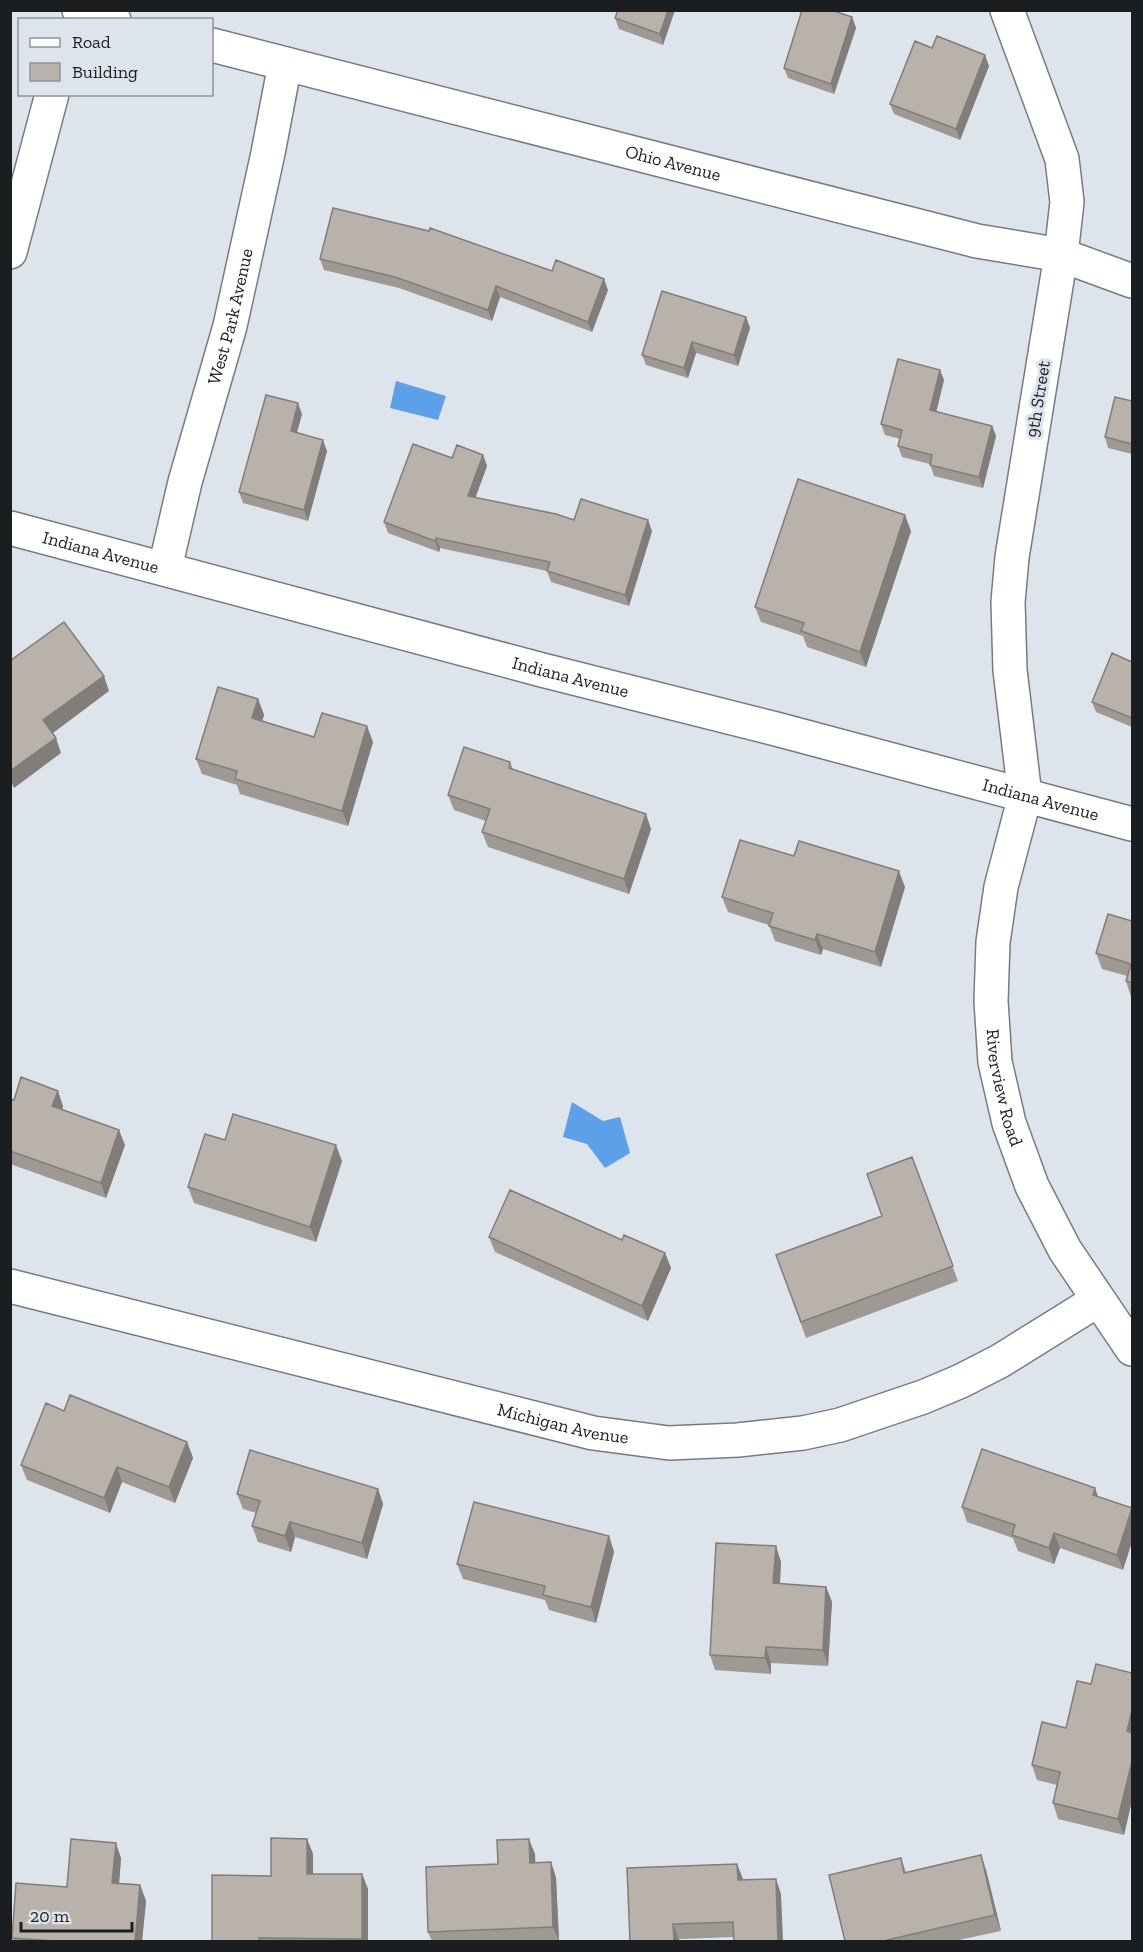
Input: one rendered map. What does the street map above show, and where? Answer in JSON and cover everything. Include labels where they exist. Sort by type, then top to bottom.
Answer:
[{"type":"street","points":[[77,10],[107,18]]},
{"type":"street","name":"9th Street","points":[[1007,10],[1062,159],[1067,202],[1061,255],[1012,557],[1008,602],[1010,670],[1024,796]]},
{"type":"street","name":"Ohio Avenue","points":[[213,45],[976,241],[1061,255],[1132,281]]},
{"type":"street","name":"West Park Avenue","points":[[165,568],[186,482],[230,326],[285,64]]},
{"type":"street","points":[[10,252],[51,96]]},
{"type":"street","name":"Indiana Avenue","points":[[10,528],[1132,824]]},
{"type":"street","name":"Riverview Road","points":[[1024,796],[1001,887],[993,942],[991,1001],[995,1062],[1009,1123],[1032,1186],[1065,1250],[1132,1349]]},
{"type":"street","name":"Michigan Avenue","points":[[10,1286],[593,1433],[669,1443],[738,1440],[803,1433],[840,1425],[892,1408],[923,1397],[1000,1361],[1098,1300]]},
{"type":"water","points":[[396,381],[446,396],[438,420],[390,408]]},
{"type":"water","points":[[572,1102],[603,1121],[620,1117],[630,1153],[605,1168],[587,1144],[563,1137]]},
{"type":"building","points":[[618,10],[668,10],[660,34],[615,18]]},
{"type":"building","points":[[802,10],[831,10],[852,17],[831,84],[784,68]]},
{"type":"building","points":[[937,36],[985,55],[956,129],[890,104],[915,41],[932,48]]},
{"type":"building","points":[[333,208],[429,231],[430,228],[552,271],[556,260],[604,279],[588,322],[496,286],[488,310],[395,277],[320,259]]},
{"type":"building","points":[[662,291],[746,317],[734,355],[692,342],[684,368],[642,355]]},
{"type":"building","points":[[898,359],[940,370],[930,410],[992,426],[979,477],[930,465],[932,455],[898,446],[902,430],[881,424]]},
{"type":"building","points":[[266,395],[298,403],[291,431],[323,440],[304,510],[239,492]]},
{"type":"building","points":[[1115,397],[1132,401],[1132,444],[1105,437]]},
{"type":"building","points":[[413,444],[452,458],[457,445],[483,455],[468,496],[556,514],[574,520],[581,499],[648,520],[625,595],[547,571],[550,562],[436,538],[435,541],[384,522]]},
{"type":"building","points":[[798,479],[905,515],[860,652],[801,631],[804,623],[755,607]]},
{"type":"building","points":[[64,622],[104,676],[43,720],[56,738],[10,771],[10,661]]},
{"type":"building","points":[[1112,653],[1132,662],[1132,718],[1092,702]]},
{"type":"building","points":[[218,687],[258,699],[252,718],[314,737],[322,713],[367,726],[342,811],[235,779],[237,771],[196,759]]},
{"type":"building","points":[[464,747],[510,762],[509,768],[646,814],[624,879],[482,832],[490,809],[448,795]]},
{"type":"building","points":[[740,840],[794,856],[799,841],[899,871],[875,952],[817,934],[815,940],[769,926],[773,913],[722,897]]},
{"type":"building","points":[[1108,914],[1132,921],[1132,983],[1126,981],[1131,964],[1096,953]]},
{"type":"building","points":[[21,1077],[58,1091],[52,1106],[119,1130],[101,1183],[10,1151],[10,1099],[14,1100]]},
{"type":"building","points":[[233,1114],[336,1145],[310,1227],[188,1187],[205,1134],[225,1140]]},
{"type":"building","points":[[912,1157],[953,1266],[801,1322],[776,1255],[882,1216],[867,1174]]},
{"type":"building","points":[[510,1190],[622,1240],[624,1235],[665,1253],[642,1306],[489,1237]]},
{"type":"building","points":[[70,1395],[187,1442],[169,1487],[117,1467],[104,1498],[21,1465],[46,1403],[64,1411]]},
{"type":"building","points":[[982,1449],[1095,1488],[1093,1495],[1132,1508],[1117,1555],[1054,1533],[1049,1548],[1012,1535],[1015,1525],[962,1507]]},
{"type":"building","points":[[250,1450],[378,1489],[362,1543],[290,1522],[285,1536],[252,1526],[260,1501],[237,1494]]},
{"type":"building","points":[[474,1502],[609,1536],[591,1607],[543,1595],[545,1586],[457,1564]]},
{"type":"building","points":[[716,1543],[776,1546],[773,1583],[826,1587],[823,1650],[766,1647],[765,1658],[710,1655]]},
{"type":"building","points":[[1096,1664],[1132,1673],[1132,1710],[1127,1731],[1132,1733],[1132,1761],[1118,1819],[1053,1803],[1060,1772],[1032,1765],[1042,1722],[1066,1728],[1077,1681],[1091,1684]]},
{"type":"building","points":[[271,1838],[307,1839],[307,1874],[362,1874],[362,1939],[259,1938],[259,1941],[212,1941],[212,1875],[271,1876]]},
{"type":"building","points":[[71,1839],[116,1843],[112,1883],[140,1885],[135,1941],[55,1941],[12,1938],[16,1883],[67,1887]]},
{"type":"building","points":[[529,1839],[530,1863],[551,1862],[553,1927],[428,1932],[426,1867],[498,1864],[497,1840]]},
{"type":"building","points":[[981,1855],[995,1915],[883,1941],[845,1941],[829,1875],[901,1858],[904,1873]]},
{"type":"building","points":[[737,1864],[738,1880],[776,1879],[778,1941],[734,1941],[733,1922],[673,1924],[674,1941],[630,1941],[627,1868]]}]
